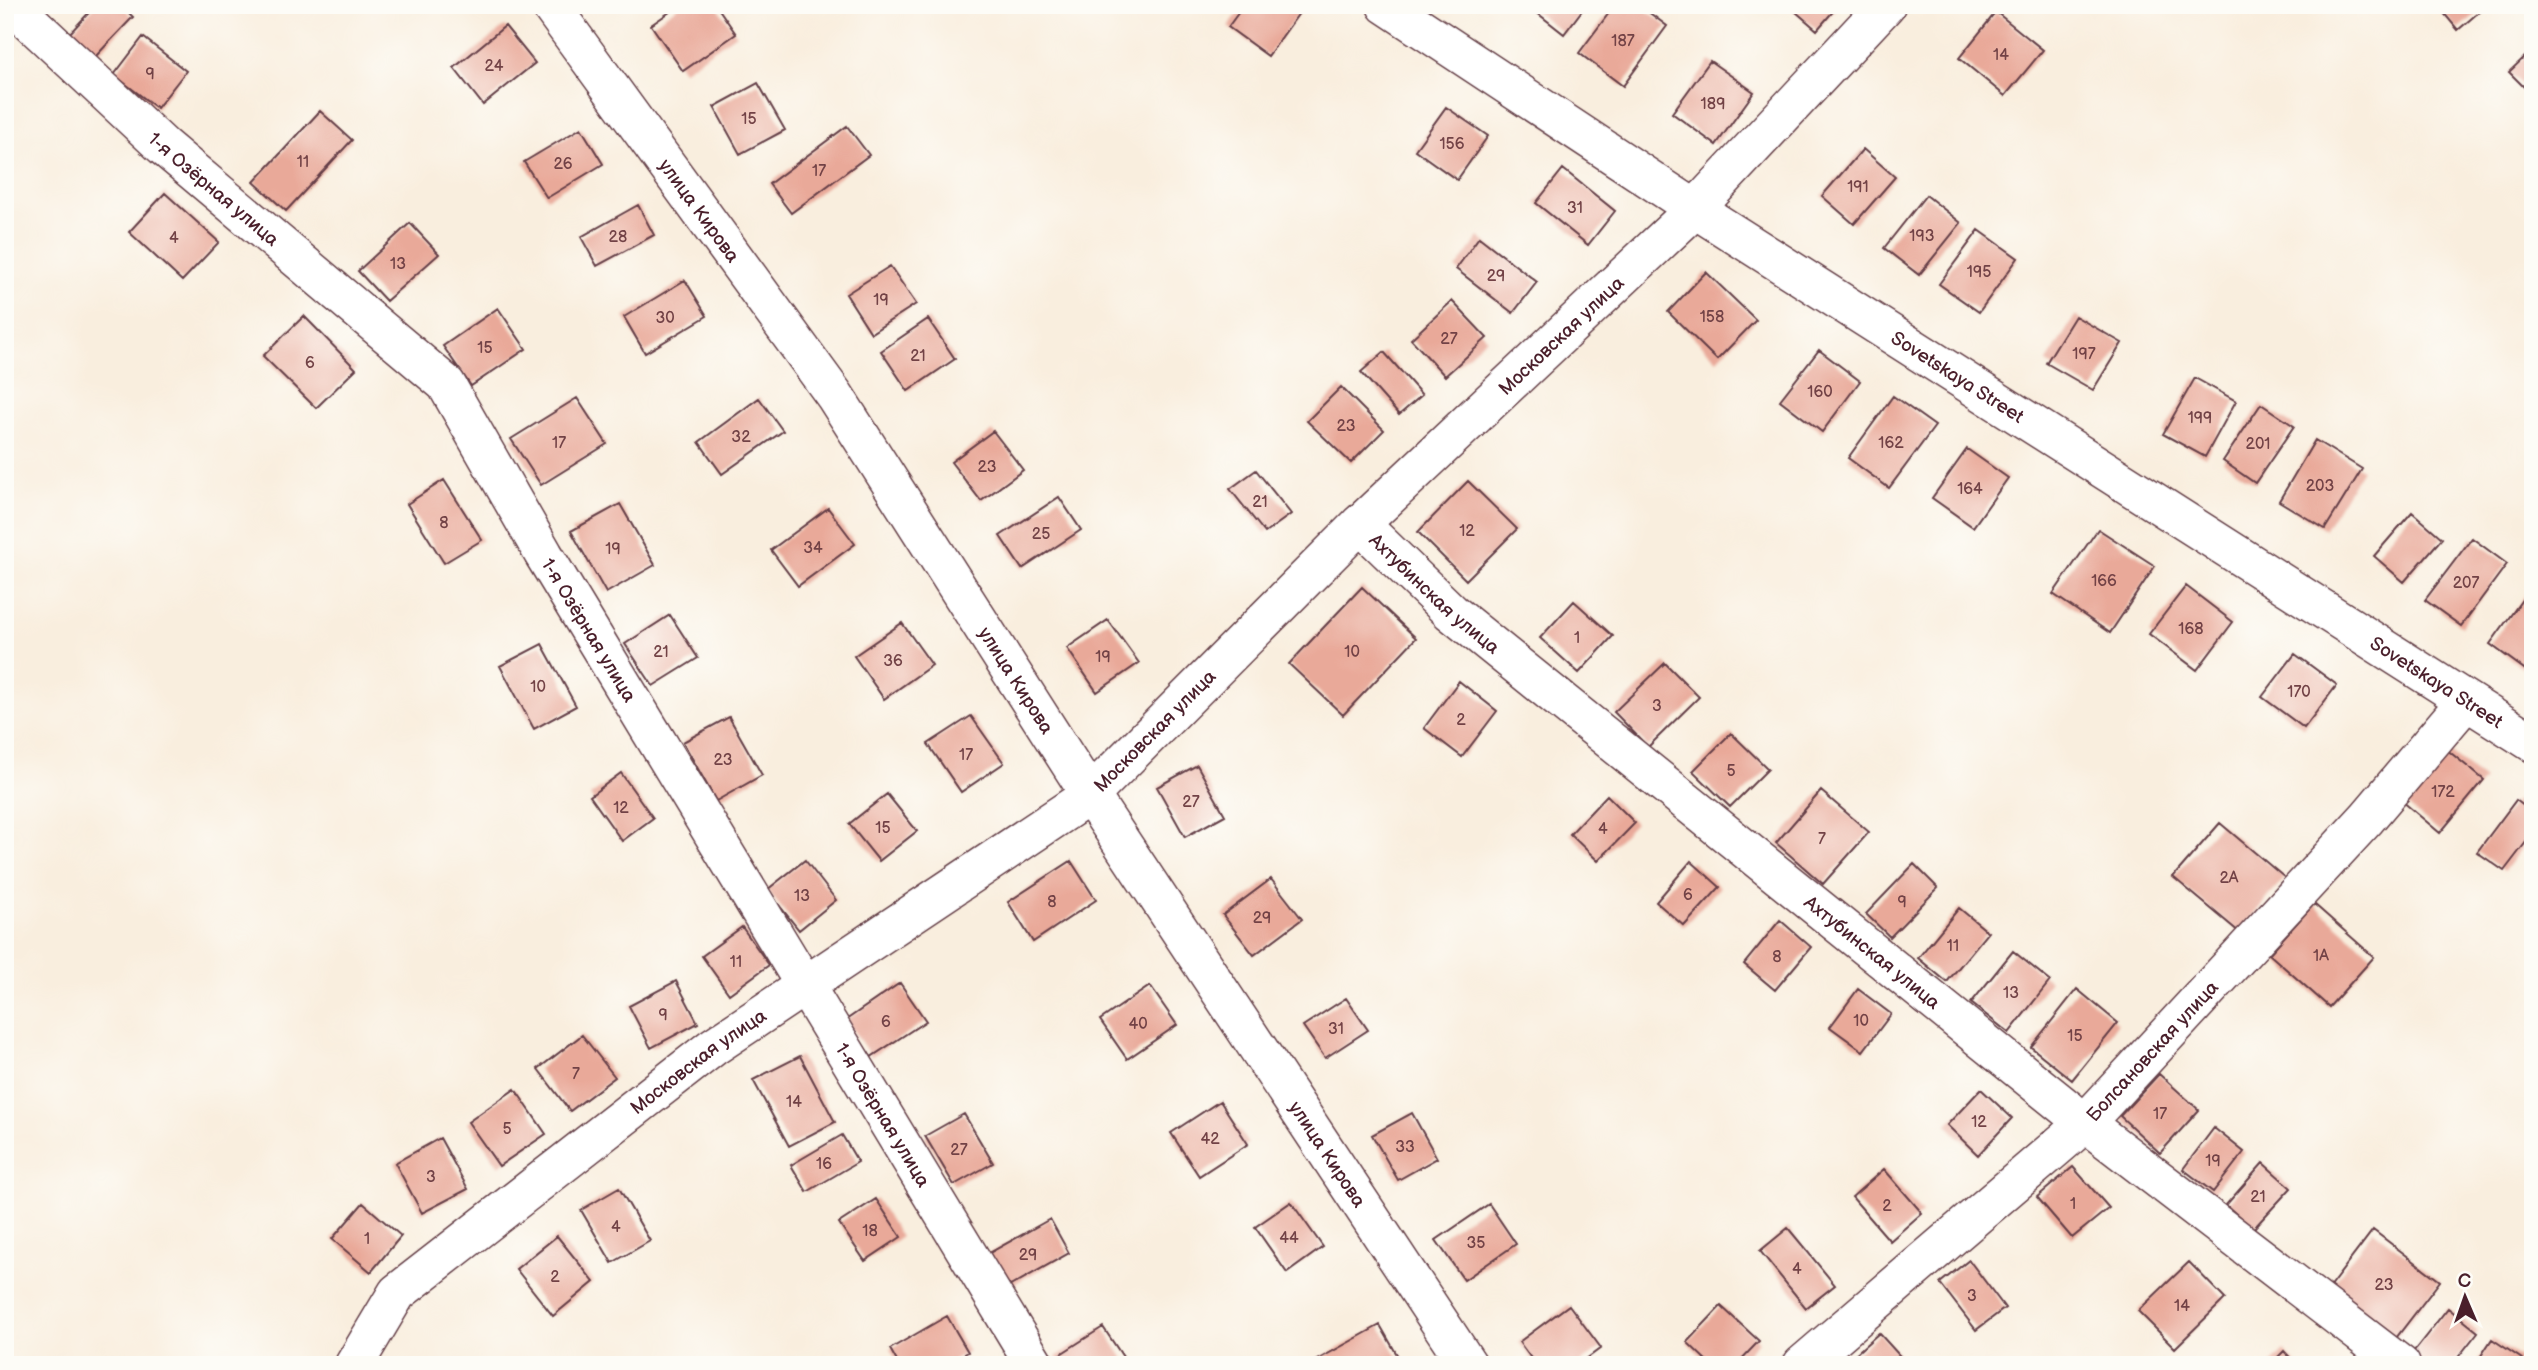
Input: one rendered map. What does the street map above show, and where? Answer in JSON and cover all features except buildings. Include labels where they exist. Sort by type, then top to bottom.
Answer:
[{"type":"street","name":"1-я Озёрная улица","points":[[12,5],[163,146],[446,384],[544,555],[1035,1365]]},
{"type":"street","name":"улица Кирова","points":[[550,5],[835,396],[1090,794],[1468,1365]]},
{"type":"street","name":"Sovetskaya Street","points":[[1386,5],[1695,209],[2533,743]]},
{"type":"street","name":"Московская улица","points":[[354,1365],[397,1293],[713,1047],[1090,794],[1360,524],[1695,209],[1885,5]]},
{"type":"street","name":"Ахтубинская улица","points":[[1360,524],[1451,612],[2085,1123],[2401,1365]]},
{"type":"street","name":"Болсановская улица","points":[[1802,1365],[2085,1123],[2367,818],[2466,701]]}]
